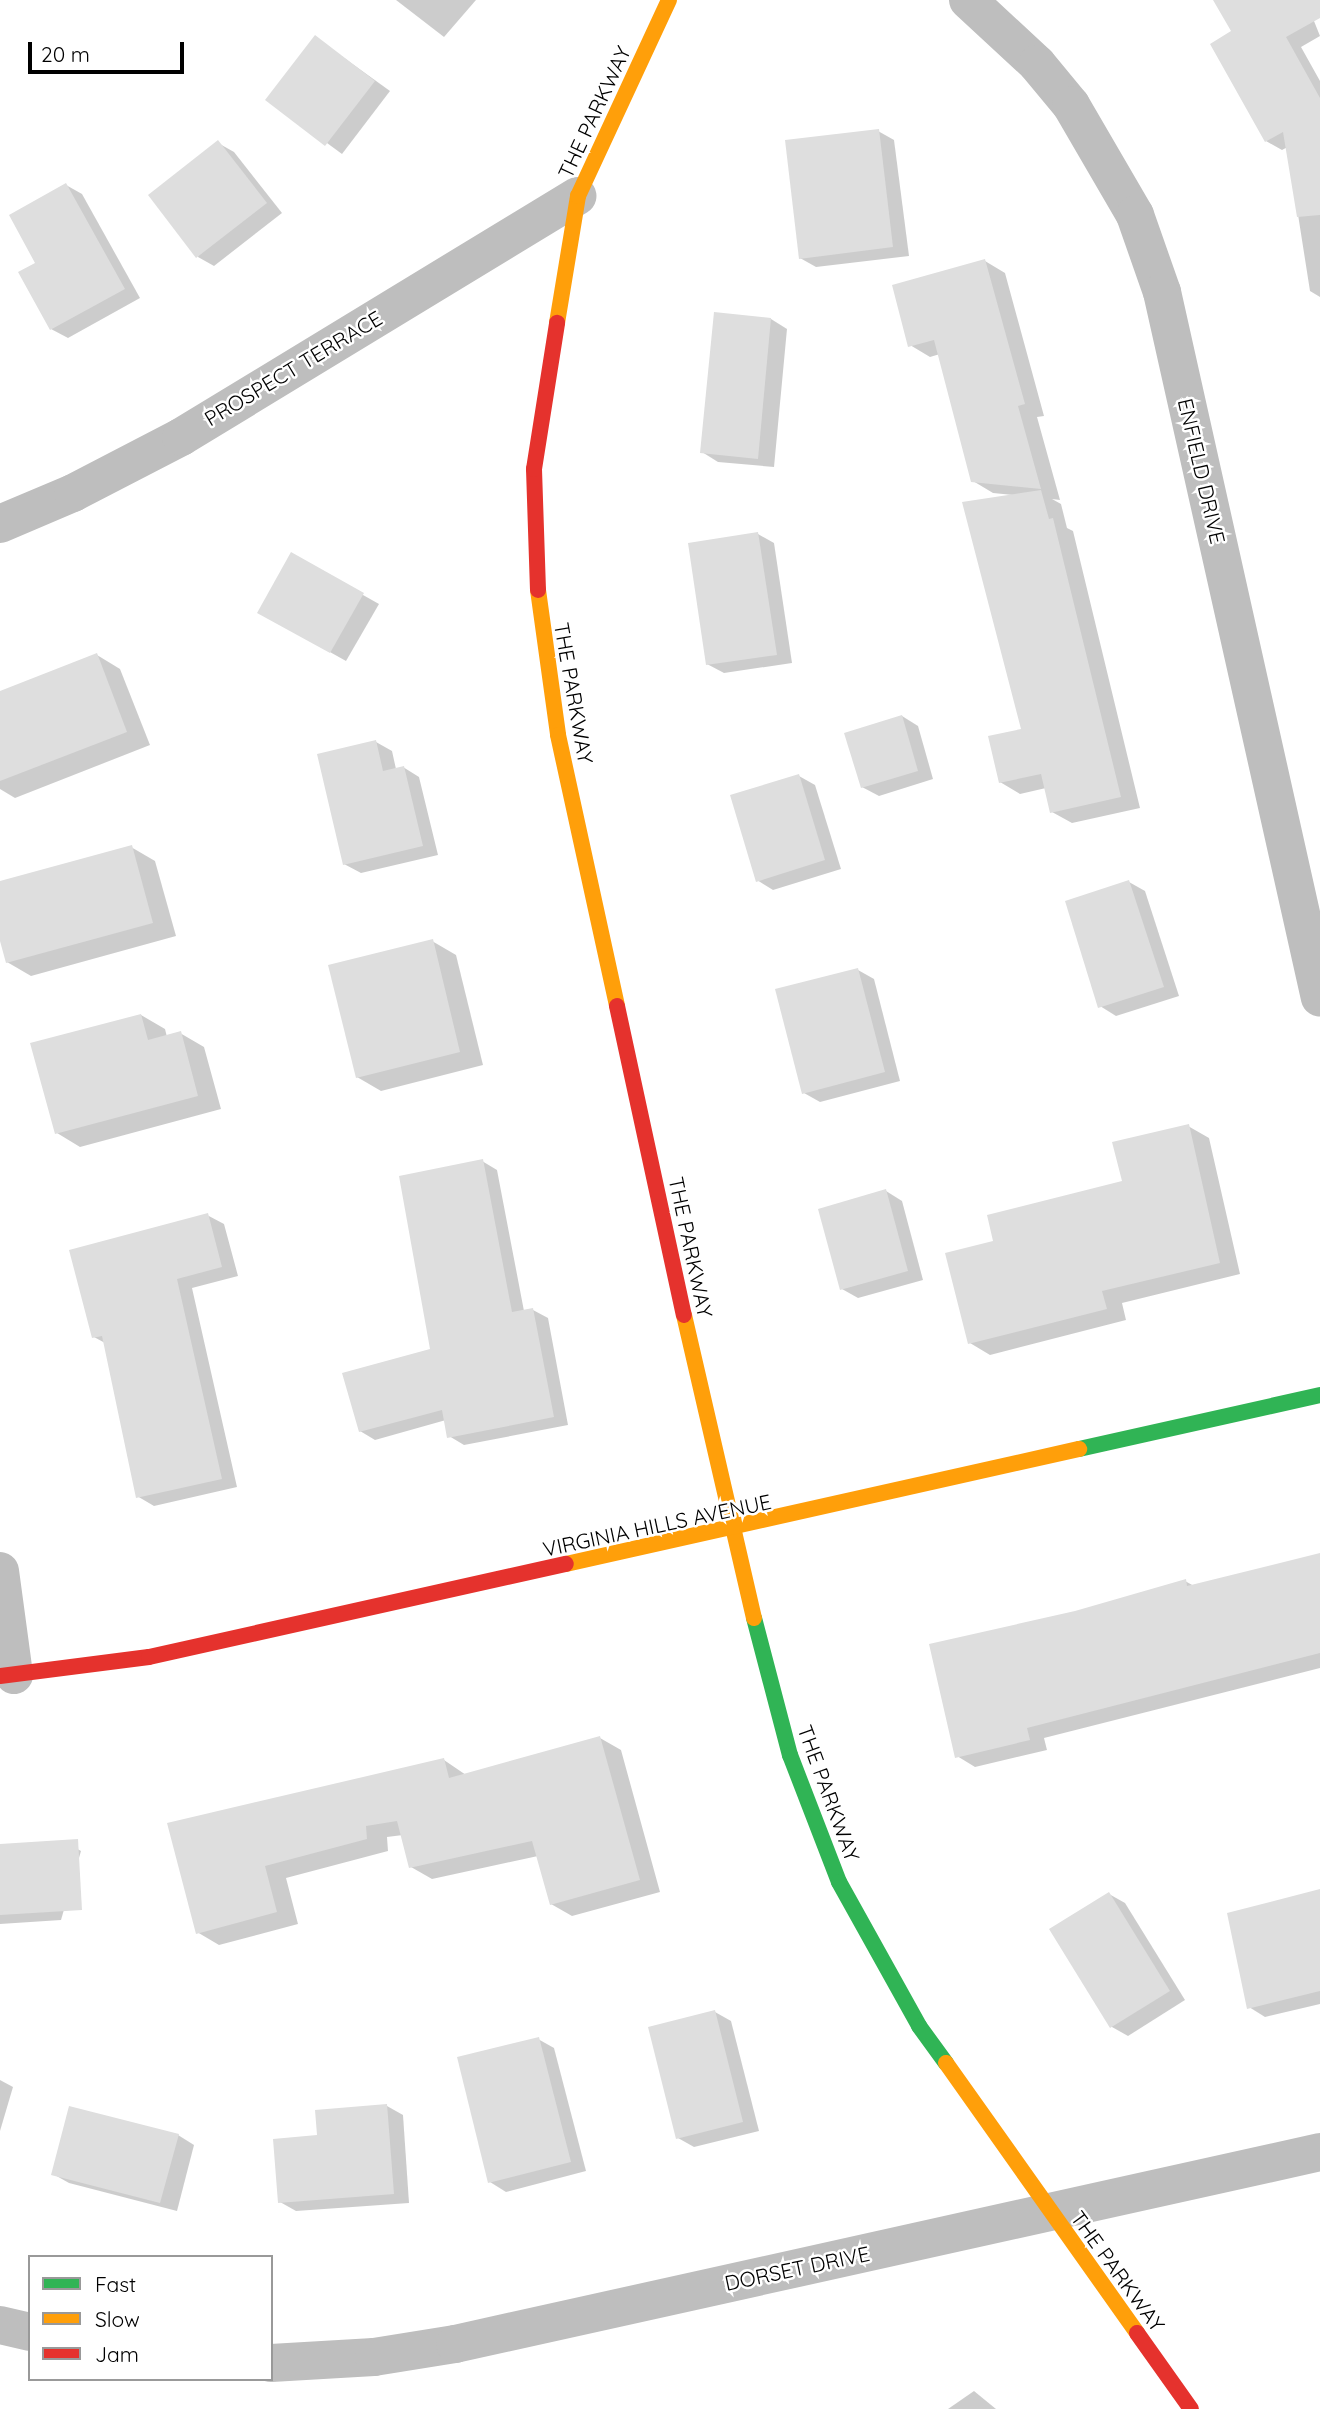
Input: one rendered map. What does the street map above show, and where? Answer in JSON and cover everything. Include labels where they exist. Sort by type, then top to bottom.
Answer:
[{"type":"street","name":"THE PARKWAY","points":[[669,0],[578,196],[534,469],[539,619],[558,735],[731,1530],[790,1755],[839,1882],[919,2026],[1191,2409]]},
{"type":"street","name":"ENFIELD DRIVE","points":[[968,0],[1037,64],[1071,105],[1135,215],[1162,292],[1320,998]]},
{"type":"street","name":"PROSPECT TERRACE","points":[[0,524],[73,493],[181,436],[578,196]]},
{"type":"street","name":"VIRGINIA HILLS AVENUE","points":[[7,1675],[149,1657],[731,1530],[1320,1395]]},
{"type":"street","points":[[0,1571],[7,1675]]},
{"type":"street","name":"DORSET DRIVE","points":[[273,2363],[374,2357],[455,2344],[1320,2152]]},
{"type":"street","points":[[0,2325],[28,2332]]},
{"type":"building","points":[[1213,0],[1320,0],[1320,18],[1286,37],[1320,98],[1320,215],[1297,217],[1283,132],[1265,142],[1210,44],[1231,31]]},
{"type":"building","points":[[315,35],[375,81],[325,146],[265,100]]},
{"type":"building","points":[[879,129],[893,247],[799,259],[785,140]]},
{"type":"building","points":[[218,140],[267,203],[196,258],[148,195]]},
{"type":"building","points":[[66,183],[125,289],[50,330],[18,272],[35,263],[9,215]]},
{"type":"building","points":[[985,259],[1025,404],[1018,406],[1041,489],[971,482],[934,340],[908,347],[892,285]]},
{"type":"building","points":[[714,312],[771,318],[758,459],[700,453]]},
{"type":"building","points":[[1041,490],[1049,519],[1053,518],[1121,797],[1050,813],[1041,774],[999,783],[988,736],[1021,729],[962,502]]},
{"type":"building","points":[[758,532],[777,655],[706,665],[688,543]]},
{"type":"building","points":[[291,552],[364,593],[330,653],[257,613]]},
{"type":"building","points":[[97,653],[127,732],[0,781],[0,691]]},
{"type":"building","points":[[902,715],[918,771],[861,788],[844,733]]},
{"type":"building","points":[[376,740],[383,771],[404,766],[423,846],[343,865],[317,754]]},
{"type":"building","points":[[799,774],[825,860],[756,882],[730,795]]},
{"type":"building","points":[[132,845],[153,923],[6,963],[0,941],[0,881]]},
{"type":"building","points":[[1129,880],[1164,987],[1098,1008],[1065,901]]},
{"type":"building","points":[[433,939],[460,1052],[356,1078],[328,965]]},
{"type":"building","points":[[858,968],[885,1072],[802,1094],[775,989]]},
{"type":"building","points":[[141,1014],[148,1040],[181,1031],[198,1096],[55,1134],[30,1043]]},
{"type":"building","points":[[1189,1124],[1220,1263],[1102,1291],[1107,1309],[968,1344],[945,1253],[993,1241],[987,1215],[1122,1181],[1112,1142]]},
{"type":"building","points":[[483,1159],[512,1312],[533,1308],[554,1417],[447,1438],[442,1410],[359,1432],[342,1373],[430,1349],[399,1176]]},
{"type":"building","points":[[886,1189],[908,1271],[840,1290],[818,1209]]},
{"type":"building","points":[[208,1213],[222,1267],[177,1279],[222,1479],[136,1498],[102,1336],[92,1338],[69,1250]]},
{"type":"building","points":[[1320,1553],[1320,1653],[1027,1728],[1030,1740],[955,1758],[929,1644],[1075,1611],[1186,1579],[1187,1586]]},
{"type":"building","points":[[600,1736],[640,1880],[550,1905],[532,1841],[409,1868],[397,1821],[366,1826],[367,1839],[265,1866],[277,1912],[196,1934],[167,1823],[444,1758],[449,1778]]},
{"type":"building","points":[[78,1839],[82,1910],[0,1915],[0,1844]]},
{"type":"building","points":[[1320,1889],[1320,1991],[1247,2009],[1227,1913]]},
{"type":"building","points":[[1109,1892],[1170,1991],[1110,2028],[1049,1929]]},
{"type":"building","points":[[715,2010],[743,2122],[676,2139],[648,2027]]},
{"type":"building","points":[[539,2037],[571,2162],[488,2183],[457,2057]]},
{"type":"building","points":[[387,2104],[394,2194],[278,2203],[273,2139],[317,2135],[315,2110]]},
{"type":"building","points":[[69,2106],[179,2134],[160,2203],[51,2175]]},
{"type":"traffic: fast","points":[[1079,1449],[1320,1395]]},
{"type":"traffic: fast","points":[[754,1618],[790,1755],[839,1882],[919,2026],[946,2063]]},
{"type":"traffic: slow","points":[[557,323],[578,196],[669,0]]},
{"type":"traffic: slow","points":[[538,590],[558,735],[617,1006]]},
{"type":"traffic: slow","points":[[684,1315],[754,1618]]},
{"type":"traffic: slow","points":[[566,1564],[1079,1449]]},
{"type":"traffic: slow","points":[[946,2063],[1137,2333]]},
{"type":"traffic: jam","points":[[538,590],[534,469],[557,323]]},
{"type":"traffic: jam","points":[[617,1006],[684,1315]]},
{"type":"traffic: jam","points":[[0,1676],[149,1657],[566,1564]]},
{"type":"traffic: jam","points":[[1137,2333],[1191,2409]]}]
